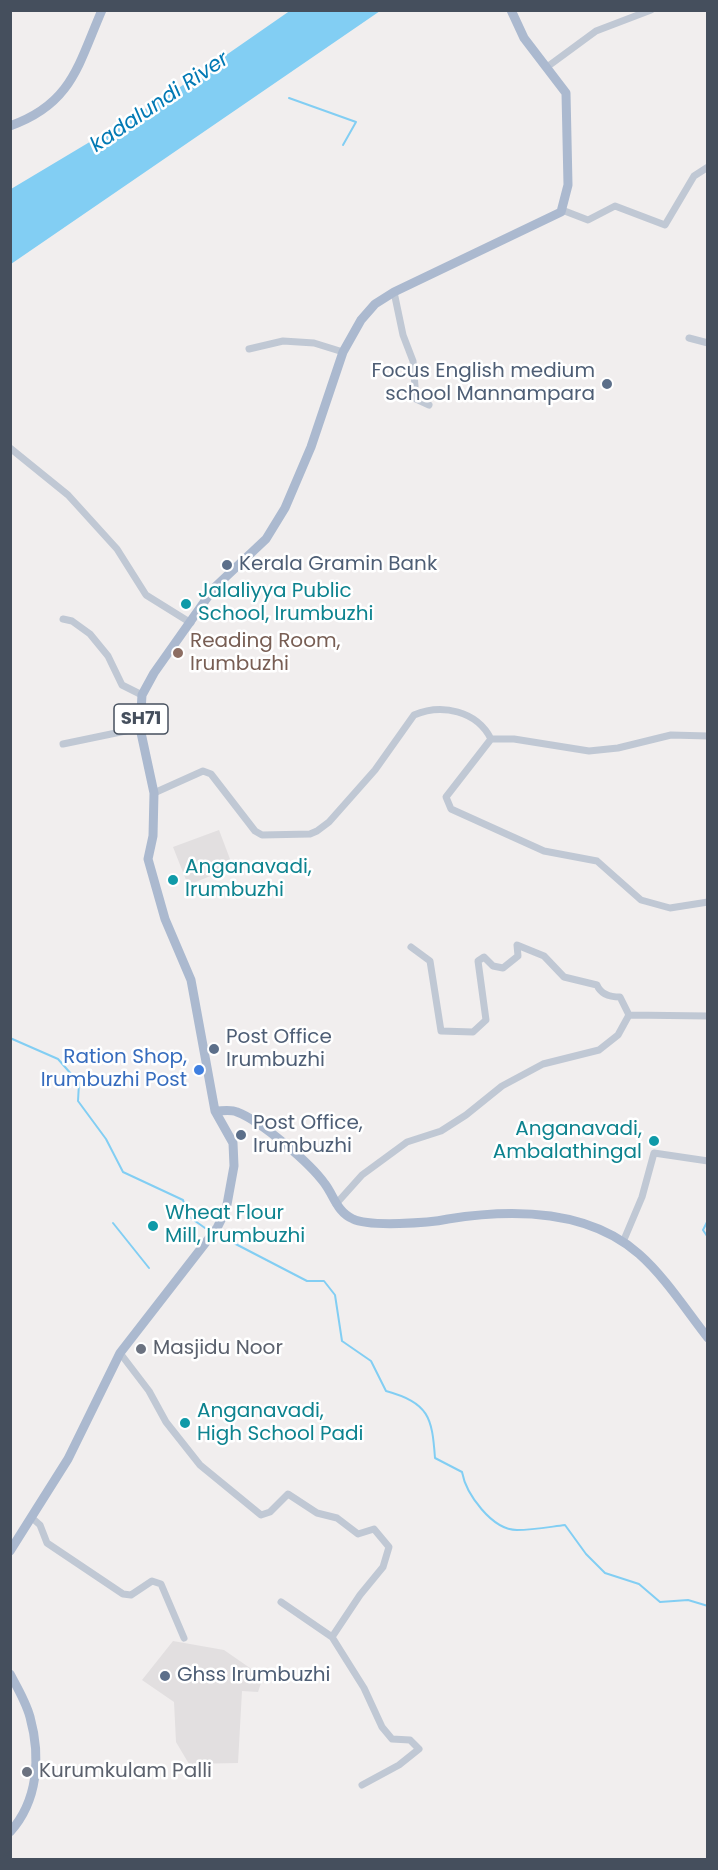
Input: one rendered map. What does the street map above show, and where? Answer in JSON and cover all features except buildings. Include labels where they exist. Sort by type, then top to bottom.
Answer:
[{"type":"main road","points":[[10,126],[36,117],[54,102],[74,78],[102,10]]},
{"type":"main road","points":[[511,10],[524,38],[567,93],[568,185],[562,210]]},
{"type":"main road","name":"SH71","points":[[11,1551],[82,1434],[120,1353],[210,1239],[226,1210],[234,1166],[233,1143],[215,1111],[191,980],[165,919],[148,859],[153,836],[154,792],[140,728],[142,695],[154,673],[214,588],[266,539],[285,508],[311,447],[343,352],[361,320],[375,304],[394,292],[562,210]]},
{"type":"main road","points":[[215,1111],[236,1111],[274,1136],[325,1184],[336,1204],[352,1219],[374,1222],[431,1222],[462,1217],[518,1214],[567,1219],[601,1229],[623,1242],[655,1271],[708,1338]]},
{"type":"main road","points":[[10,1674],[30,1716],[36,1758],[32,1797],[22,1820],[10,1833]]},
{"type":"street","points":[[547,68],[596,31],[651,10]]},
{"type":"street","points":[[562,210],[588,220],[615,206],[664,225],[694,176],[708,168]]},
{"type":"street","points":[[394,292],[403,335],[413,361],[417,399],[429,405]]},
{"type":"street","points":[[689,338],[708,343]]},
{"type":"street","points":[[249,349],[283,341],[314,343],[343,352]]},
{"type":"street","points":[[10,448],[68,495],[117,549],[146,595],[191,623]]},
{"type":"street","points":[[63,619],[72,621],[90,634],[108,656],[122,685],[142,695]]},
{"type":"street","points":[[154,792],[203,771],[211,774],[255,831],[262,835],[310,834],[329,822],[375,770],[414,715],[442,708],[466,715],[484,727],[492,739]]},
{"type":"street","points":[[63,744],[140,728]]},
{"type":"street","points":[[708,736],[671,735],[618,748],[589,751],[514,738],[492,739],[446,797],[451,809],[544,851],[597,861],[641,900],[670,908],[708,902]]},
{"type":"street","points":[[411,947],[430,961],[441,1031],[473,1032],[486,1020],[478,961],[484,957],[493,966],[503,968],[518,956],[517,945],[544,956],[564,977],[597,985],[599,991],[612,997],[620,997],[629,1015]]},
{"type":"street","points":[[629,1015],[708,1016]]},
{"type":"street","points":[[336,1204],[362,1175],[407,1142],[441,1131],[466,1115],[502,1086],[543,1064],[599,1050],[618,1035],[629,1015]]},
{"type":"street","points":[[623,1242],[645,1187],[654,1153],[708,1161]]},
{"type":"street","points":[[120,1353],[149,1391],[166,1422],[200,1466],[251,1508],[261,1515],[270,1512],[288,1494],[317,1513],[337,1518],[358,1534],[374,1529],[389,1547],[382,1567],[360,1594],[332,1637]]},
{"type":"street","points":[[32,1517],[40,1526],[47,1543],[123,1593],[131,1595],[152,1581],[160,1584],[184,1638]]},
{"type":"street","points":[[281,1602],[332,1637],[364,1688],[382,1727],[392,1739],[410,1740],[419,1749],[399,1765],[362,1785]]},
{"type":"shaded area","points":[[219,830],[233,867],[188,885],[173,847]]},
{"type":"shaded area","points":[[173,1641],[224,1650],[263,1677],[258,1692],[242,1691],[238,1763],[189,1764],[176,1742],[174,1702],[142,1680]]},
{"type":"water","name":"kadalundi River","points":[[291,10],[380,11],[11,264],[11,189],[170,94]]},
{"type":"waterway","points":[[289,98],[356,122],[343,145]]},
{"type":"waterway","points":[[10,1038],[58,1059],[79,1083],[78,1101],[106,1139],[123,1172],[183,1200],[188,1216],[205,1228]]},
{"type":"waterway","points":[[707,1236],[703,1230],[708,1220]]},
{"type":"waterway","points":[[113,1223],[149,1268]]},
{"type":"waterway","points":[[219,1238],[226,1239],[307,1281],[324,1281],[335,1295],[342,1341],[371,1361],[386,1391],[420,1407],[430,1422],[435,1458],[462,1472],[464,1481],[475,1500],[498,1524],[517,1530],[565,1525],[586,1554],[605,1573],[639,1584],[660,1602],[688,1600],[708,1606]]},
{"type":"place","name":"Focus English medium school Mannampara","points":[[607,384]]},
{"type":"place","name":"Kerala Gramin Bank","points":[[227,565]]},
{"type":"place","name":"Jalaliyya Public School, Irumbuzhi","points":[[186,604]]},
{"type":"place","name":"Reading Room, Irumbuzhi","points":[[178,653]]},
{"type":"place","name":"Anganavadi, Irumbuzhi","points":[[173,880]]},
{"type":"place","name":"Post Office Irumbuzhi","points":[[214,1049]]},
{"type":"place","name":"Ration Shop, Irumbuzhi Post","points":[[199,1070]]},
{"type":"place","name":"Post Office, Irumbuzhi","points":[[241,1135]]},
{"type":"place","name":"Anganavadi, Ambalathingal","points":[[654,1141]]},
{"type":"place","name":"Wheat Flour Mill, Irumbuzhi","points":[[153,1226]]},
{"type":"place","name":"Masjidu Noor","points":[[141,1349]]},
{"type":"place","name":"Anganavadi, High School Padi","points":[[185,1423]]},
{"type":"place","name":"Ghss Irumbuzhi","points":[[165,1676]]},
{"type":"place","name":"Kurumkulam Palli","points":[[27,1772]]}]
